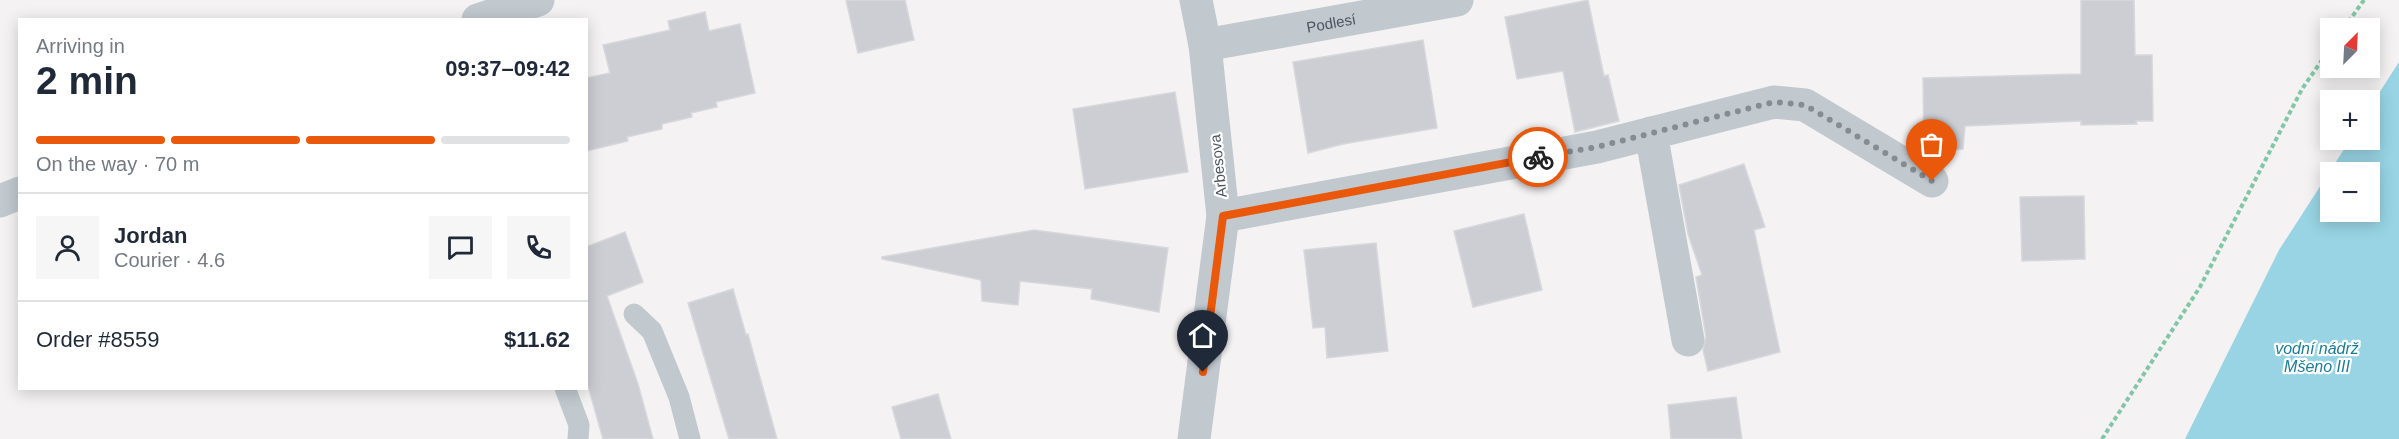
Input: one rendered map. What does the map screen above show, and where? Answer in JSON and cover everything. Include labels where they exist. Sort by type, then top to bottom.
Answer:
[{"type":"street","points":[[484,18],[538,0]]},
{"type":"street","name":"Arbesova","points":[[1194,439],[1223,216],[1205,45],[1196,0]]},
{"type":"street","name":"Podlesí","points":[[1205,45],[1457,0]]},
{"type":"street","points":[[1223,216],[1597,147],[1774,102],[1805,105],[1932,181]]},
{"type":"street","points":[[1652,133],[1688,340]]},
{"type":"street","points":[[0,201],[18,194]]},
{"type":"lane","points":[[634,314],[652,331],[679,397],[690,439]]},
{"type":"lane","points":[[566,390],[579,425],[578,439]]},
{"type":"path","points":[[2351,18],[2364,0]]},
{"type":"path","points":[[2102,439],[2200,286],[2302,89],[2320,63]]},
{"type":"water","name":"vodní nádrž Mšeno III","points":[[2399,62],[2399,439],[2185,439],[2279,250],[2320,186],[2320,222],[2380,222],[2380,162],[2336,162],[2344,150],[2380,150],[2380,91]]},
{"type":"building","points":[[846,0],[905,0],[914,40],[858,53]]},
{"type":"building","points":[[1588,0],[1604,76],[1608,75],[1619,121],[1575,132],[1563,71],[1517,79],[1505,17]]},
{"type":"building","points":[[2081,0],[2134,0],[2135,55],[2152,55],[2153,121],[2136,121],[2137,124],[2081,125],[2081,121],[1965,126],[1963,149],[1924,150],[1923,78],[2081,74]]},
{"type":"building","points":[[705,12],[709,31],[740,24],[755,93],[716,102],[717,107],[691,113],[692,117],[662,124],[662,129],[627,137],[628,141],[588,151],[588,78],[610,73],[603,45],[670,30],[668,21]]},
{"type":"building","points":[[1423,40],[1437,128],[1343,144],[1308,153],[1293,62]]},
{"type":"building","points":[[1175,92],[1188,172],[1085,189],[1073,109]]},
{"type":"building","points":[[1744,164],[1765,227],[1754,230],[1780,352],[1708,371],[1703,350],[1706,337],[1696,277],[1702,275],[1688,234],[1679,185]]},
{"type":"building","points":[[2084,196],[2085,259],[2022,261],[2020,197]]},
{"type":"building","points":[[1524,214],[1542,290],[1473,307],[1454,231]]},
{"type":"building","points":[[1034,230],[1168,248],[1159,312],[1091,299],[1092,289],[1020,281],[1018,305],[982,301],[981,280],[882,259],[882,257]]},
{"type":"building","points":[[625,232],[643,282],[607,296],[638,384],[653,439],[603,439],[588,386],[588,246]]},
{"type":"building","points":[[1376,243],[1388,351],[1327,358],[1325,327],[1313,328],[1304,250]]},
{"type":"building","points":[[733,289],[777,439],[729,439],[688,303]]},
{"type":"building","points":[[938,394],[951,439],[901,439],[892,407]]},
{"type":"building","points":[[1736,397],[1742,439],[1671,439],[1668,405]]},
{"type":"way so far","points":[[1538,157],[1597,147],[1774,102],[1805,105],[1932,181]]},
{"type":"route","points":[[1203,372],[1223,216],[1538,157]]}]
